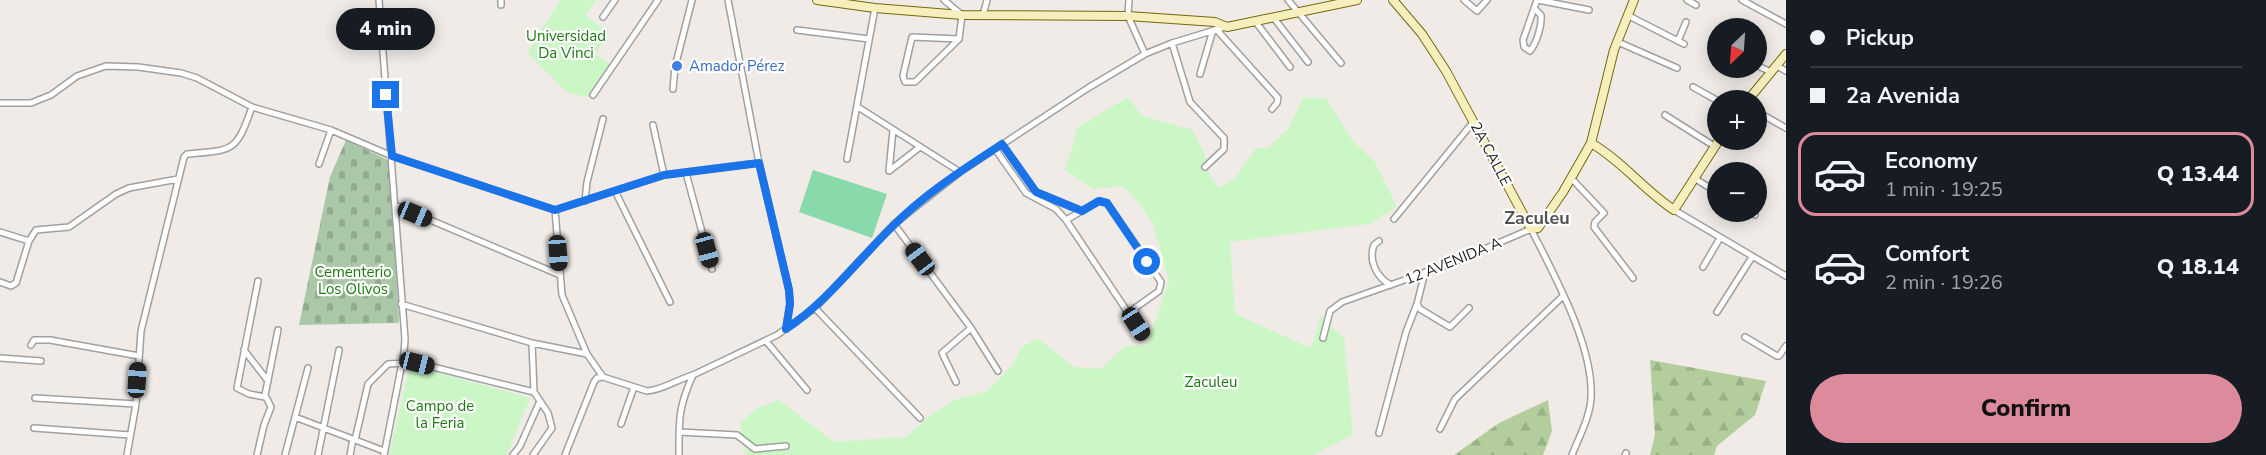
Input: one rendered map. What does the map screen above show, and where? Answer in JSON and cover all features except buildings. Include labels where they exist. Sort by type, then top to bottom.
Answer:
[{"type":"street","points":[[295,417],[384,453],[404,353],[392,156],[379,0]]},
{"type":"street","points":[[603,17],[615,0]]},
{"type":"street","points":[[593,95],[658,0]]},
{"type":"street","points":[[673,89],[675,67],[692,0]]},
{"type":"street","points":[[728,0],[759,163],[789,290],[790,304],[786,329]]},
{"type":"street","points":[[817,0],[875,8],[962,15],[1128,16],[1215,22],[1227,27]]},
{"type":"street","points":[[944,0],[962,15]]},
{"type":"street","points":[[983,15],[987,0]]},
{"type":"street","points":[[1130,0],[1128,16],[1145,54]]},
{"type":"street","points":[[1288,0],[1341,63]]},
{"type":"street","points":[[565,455],[597,378],[603,377],[653,391],[766,341],[815,308],[894,224],[960,172],[1088,88],[1145,54],[1215,30],[1357,0]]},
{"type":"street","name":"2A CALLE","points":[[1393,0],[1422,34],[1446,70],[1531,229],[1579,334],[1586,355],[1591,398],[1588,413],[1572,455]]},
{"type":"street","points":[[1464,0],[1477,11],[1486,0]]},
{"type":"street","points":[[1535,9],[1541,15],[1541,22],[1530,51],[1524,47],[1523,40],[1537,0],[1588,10]]},
{"type":"street","name":"12 AVENIDA A","points":[[1323,338],[1330,311],[1335,306],[1538,228],[1572,178],[1591,143],[1618,42],[1634,0]]},
{"type":"street","points":[[1687,0],[1696,5]]},
{"type":"street","points":[[1742,0],[1786,24]]},
{"type":"street","points":[[847,159],[875,8]]},
{"type":"street","points":[[959,39],[912,37],[903,76],[905,82],[915,82],[959,39],[962,15]]},
{"type":"street","points":[[1629,16],[1681,42],[1686,22]]},
{"type":"street","points":[[1274,17],[1308,62]]},
{"type":"street","points":[[1255,21],[1290,67]]},
{"type":"street","points":[[797,30],[869,39]]},
{"type":"street","points":[[1200,74],[1215,30]]},
{"type":"street","points":[[1215,30],[1278,98],[1277,104],[1272,109]]},
{"type":"street","points":[[1618,42],[1677,68]]},
{"type":"street","points":[[1172,43],[1190,102],[1224,138],[1224,149],[1205,167]]},
{"type":"street","points":[[1756,90],[1786,54]]},
{"type":"street","points":[[0,103],[31,103],[51,94],[77,76],[106,66],[138,67],[181,73],[197,78],[252,107],[331,130],[392,156],[555,210],[664,175],[759,163]]},
{"type":"street","points":[[1767,67],[1786,71]]},
{"type":"street","points":[[1693,87],[1707,95]]},
{"type":"street","points":[[127,455],[136,404],[141,331],[186,154],[229,148],[242,135],[252,107]]},
{"type":"street","points":[[858,107],[960,172]]},
{"type":"street","points":[[1665,115],[1707,138]]},
{"type":"street","points":[[1767,117],[1786,128]]},
{"type":"street","points":[[585,201],[587,182],[603,119]]},
{"type":"street","points":[[1394,219],[1474,121]]},
{"type":"street","points":[[653,125],[664,175]]},
{"type":"street","points":[[319,164],[331,130]]},
{"type":"street","points":[[893,130],[889,171],[920,147]]},
{"type":"street","points":[[1591,143],[1606,152],[1657,198],[1674,210],[1786,276]]},
{"type":"street","points":[[1002,144],[1036,192],[1082,211]]},
{"type":"street","points":[[995,149],[1026,192],[1034,199],[1056,209],[1066,220],[1143,335]]},
{"type":"street","points":[[1674,210],[1712,150]]},
{"type":"street","points":[[686,173],[712,269]]},
{"type":"street","points":[[1572,178],[1604,213],[1595,222],[1594,227],[1633,278]]},
{"type":"street","points":[[1694,178],[1707,186]]},
{"type":"street","points":[[0,282],[11,285],[16,283],[29,241],[36,230],[69,227],[116,194],[129,188],[178,179]]},
{"type":"street","points":[[615,191],[670,302]]},
{"type":"street","points":[[1066,220],[1099,201],[1107,203],[1161,282],[1157,292],[1128,313]]},
{"type":"street","points":[[394,205],[560,275]]},
{"type":"street","points":[[555,210],[562,295],[587,354],[603,377]]},
{"type":"street","points":[[894,224],[971,328],[998,371]]},
{"type":"street","points":[[0,232],[29,241]]},
{"type":"street","points":[[1703,267],[1720,238]]},
{"type":"street","points":[[1379,241],[1372,250],[1372,258],[1379,278],[1391,285]]},
{"type":"street","points":[[1717,312],[1752,257]]},
{"type":"street","points":[[1379,433],[1406,332],[1417,304],[1425,273]]},
{"type":"street","points":[[258,281],[237,388],[249,394],[265,397]]},
{"type":"street","points":[[1440,429],[1455,399],[1563,296]]},
{"type":"street","points":[[401,304],[532,343],[587,354]]},
{"type":"street","points":[[1417,304],[1420,309],[1450,327],[1469,308]]},
{"type":"street","points":[[815,308],[920,418]]},
{"type":"street","points":[[956,382],[942,353],[971,328]]},
{"type":"street","points":[[257,455],[271,407],[265,397],[278,330]]},
{"type":"street","points":[[1745,337],[1779,357],[1786,346]]},
{"type":"street","points":[[31,345],[34,340],[50,340],[139,356]]},
{"type":"street","points":[[766,341],[807,390]]},
{"type":"street","points":[[532,343],[534,392],[548,413],[552,428],[533,455]]},
{"type":"street","points":[[244,350],[268,381]]},
{"type":"street","points":[[318,455],[339,350]]},
{"type":"street","points":[[404,353],[417,363],[534,392]]},
{"type":"street","points":[[0,358],[41,361]]},
{"type":"street","points":[[350,455],[368,384],[388,364],[403,363]]},
{"type":"street","points":[[285,455],[308,368]]},
{"type":"street","points":[[679,455],[678,419],[693,375]]},
{"type":"street","points":[[621,424],[634,387]]},
{"type":"street","points":[[35,398],[136,404]]},
{"type":"street","points":[[513,455],[520,446],[540,401]]},
{"type":"street","points":[[34,428],[130,435]]},
{"type":"street","points":[[679,432],[737,435],[755,449],[786,446]]},
{"type":"street","points":[[528,455],[539,447]]},
{"type":"green space","name":"Universidad Da Vinci","points":[[560,0],[596,0],[586,16],[609,33],[595,54],[611,65],[589,97],[568,93],[527,53]]},
{"type":"green space","name":"Zaculeu","points":[[1128,97],[1142,116],[1193,130],[1207,159],[1210,176],[1219,188],[1236,177],[1256,148],[1268,148],[1289,128],[1303,98],[1326,98],[1352,140],[1375,162],[1397,207],[1370,224],[1230,242],[1235,314],[1311,348],[1321,316],[1344,338],[1353,435],[1312,455],[746,455],[740,423],[757,408],[779,400],[834,442],[906,437],[926,419],[954,400],[987,391],[1012,366],[1020,349],[1037,338],[1074,367],[1101,369],[1125,346],[1147,345],[1169,280],[1153,224],[1135,198],[1123,186],[1093,189],[1065,170],[1078,127]]},
{"type":"green space","name":"Cementerio Los Olivos","points":[[346,140],[390,161],[399,321],[398,323],[299,325],[330,177]]},
{"type":"green space","points":[[813,170],[887,194],[872,238],[799,212]]},
{"type":"green space","points":[[1650,360],[1766,381],[1755,415],[1717,446],[1714,455],[1650,455],[1655,435]]},
{"type":"green space","name":"Campo de la Feria","points":[[410,365],[530,398],[507,455],[389,455]]},
{"type":"green space","points":[[1548,400],[1552,431],[1543,455],[1454,455],[1499,423]]},
{"type":"place","name":"Amador Pérez","points":[[677,66]]},
{"type":"district","name":"Zaculeu","points":[[1537,218]]},
{"type":"route","points":[[386,95],[392,156],[555,210],[664,175],[759,163],[789,290],[790,304],[786,329],[815,308],[894,224],[960,172],[1002,144],[1031,187],[1042,196],[1082,211],[1099,201],[1107,203],[1147,262]]}]
